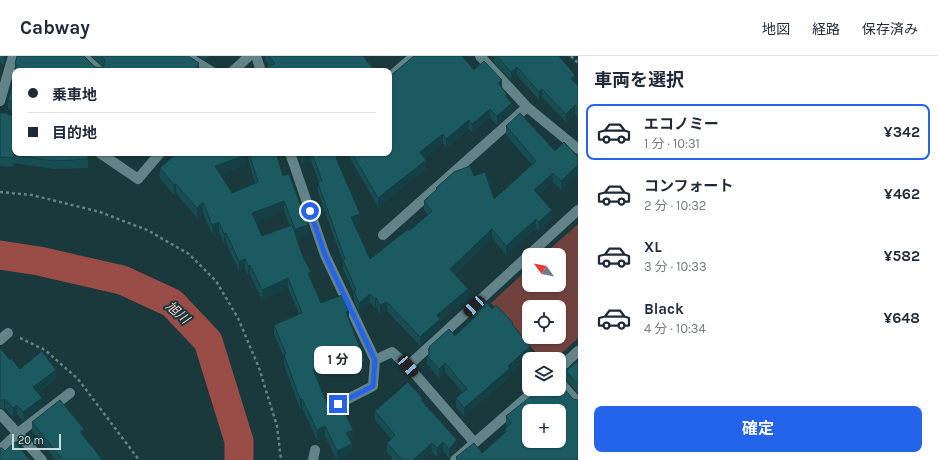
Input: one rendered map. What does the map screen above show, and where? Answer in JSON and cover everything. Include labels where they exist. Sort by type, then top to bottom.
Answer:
[{"type":"street","points":[[0,101],[13,56]]},
{"type":"street","points":[[83,56],[96,68]]},
{"type":"street","points":[[186,56],[206,68]]},
{"type":"street","points":[[236,68],[249,56]]},
{"type":"street","points":[[256,56],[260,68]]},
{"type":"street","points":[[392,75],[414,56]]},
{"type":"street","points":[[480,56],[527,108],[578,149]]},
{"type":"street","points":[[383,235],[527,108]]},
{"type":"street","points":[[104,156],[138,179],[157,156]]},
{"type":"street","points":[[291,156],[325,255],[375,360],[373,386],[338,404]]},
{"type":"street","points":[[537,248],[578,210]]},
{"type":"street","points":[[408,366],[522,261]]},
{"type":"street","points":[[0,340],[8,333]]},
{"type":"street","points":[[566,362],[578,351]]},
{"type":"street","points":[[375,360],[392,352],[408,366],[474,442]]},
{"type":"street","points":[[566,389],[578,402]]},
{"type":"street","points":[[0,450],[18,433],[70,393]]},
{"type":"street","points":[[455,460],[528,396]]},
{"type":"street","points":[[0,414],[42,460]]},
{"type":"street","points":[[313,460],[315,450]]},
{"type":"path","points":[[571,56],[578,63]]},
{"type":"path","points":[[0,192],[32,195],[100,212],[147,230],[189,254],[216,281],[238,318],[259,368],[277,426],[281,460]]},
{"type":"shaded area","points":[[578,224],[578,338],[563,352],[536,352],[528,344],[566,344],[566,300],[522,300],[522,337],[491,303],[522,274],[522,292],[566,292],[566,248],[551,248]]},
{"type":"building","points":[[17,56],[84,56],[95,67],[101,68],[16,68],[17,65],[15,64]]},
{"type":"building","points":[[101,56],[188,56],[199,63],[196,68],[101,68],[105,64],[105,60]]},
{"type":"building","points":[[269,56],[363,56],[373,68],[268,68],[267,66],[275,64]]},
{"type":"building","points":[[414,56],[462,56],[474,70],[484,61],[502,80],[498,83],[507,94],[505,96],[512,103],[497,116],[490,109],[472,124],[469,120],[446,139],[443,134],[420,152],[426,160],[378,198],[354,156],[392,156],[392,74]]},
{"type":"building","points":[[497,56],[559,56],[575,75],[571,79],[578,86],[578,109],[575,105],[566,114],[542,89],[539,92],[517,67],[511,72]]},
{"type":"building","points":[[12,85],[12,102],[8,101]]},
{"type":"building","points":[[0,113],[4,113],[12,115],[12,156],[14,156],[13,158],[0,157]]},
{"type":"building","points":[[520,113],[555,151],[564,142],[578,157],[578,165],[561,181],[553,173],[534,190],[552,210],[539,222],[536,219],[506,246],[492,229],[450,269],[468,289],[437,315],[440,319],[420,337],[387,302],[380,305],[376,298],[375,299],[370,294],[359,303],[354,291],[356,290],[343,260],[345,259],[318,183],[322,181],[313,156],[335,156],[360,214],[351,217],[370,259],[408,229],[409,231],[432,211],[424,201],[454,172],[470,166],[474,176],[485,172],[494,199],[536,161],[506,126]]},
{"type":"building","points":[[21,156],[88,156],[88,159],[54,161]]},
{"type":"building","points":[[174,156],[243,156],[215,166],[232,193],[258,182],[250,156],[277,156],[283,176],[289,174],[308,225],[295,229],[284,201],[252,213],[262,236],[292,225],[303,257],[311,272],[308,273],[321,303],[342,295],[349,311],[346,312],[365,361],[353,366],[349,352],[319,364],[321,367],[313,369],[327,404],[335,400],[339,400],[353,430],[346,433],[352,444],[337,451],[325,426],[317,430],[302,399],[300,399],[284,355],[286,354],[274,325],[302,313],[288,278],[262,290],[250,265],[248,266],[245,259],[239,261],[226,233],[224,234],[219,222],[212,225],[203,202],[197,208],[176,184],[174,185],[160,168]]},
{"type":"building","points":[[483,298],[492,309],[496,305],[513,323],[512,324],[522,336],[522,344],[528,344],[530,346],[508,366],[510,368],[464,408],[456,398],[467,389],[445,363],[439,369],[427,356],[430,354],[428,349],[430,348],[429,347],[449,329],[455,336],[478,314],[473,308]]},
{"type":"building","points":[[0,348],[20,369],[42,351],[56,370],[33,387],[42,398],[23,412],[17,405],[13,408],[5,399],[0,400]]},
{"type":"building","points":[[578,361],[578,384],[566,371]]},
{"type":"building","points":[[408,382],[423,399],[421,400],[457,440],[449,449],[443,442],[437,448],[432,443],[413,460],[402,460],[387,443],[395,435],[375,411]]},
{"type":"building","points":[[566,390],[573,399],[578,400],[578,460],[459,460],[456,457],[474,443],[482,453],[507,431],[505,429],[511,423],[506,416],[531,396],[566,396]]},
{"type":"building","points":[[60,400],[84,429],[80,432],[102,460],[63,460],[32,422]]},
{"type":"building","points":[[15,442],[30,460],[0,460],[0,448],[5,451]]},
{"type":"waterway","name":"旭川","points":[[0,255],[39,261],[122,280],[172,303],[208,341],[239,441],[239,460]]},
{"type":"route","points":[[310,211],[325,255],[375,360],[373,386],[338,404]]}]
